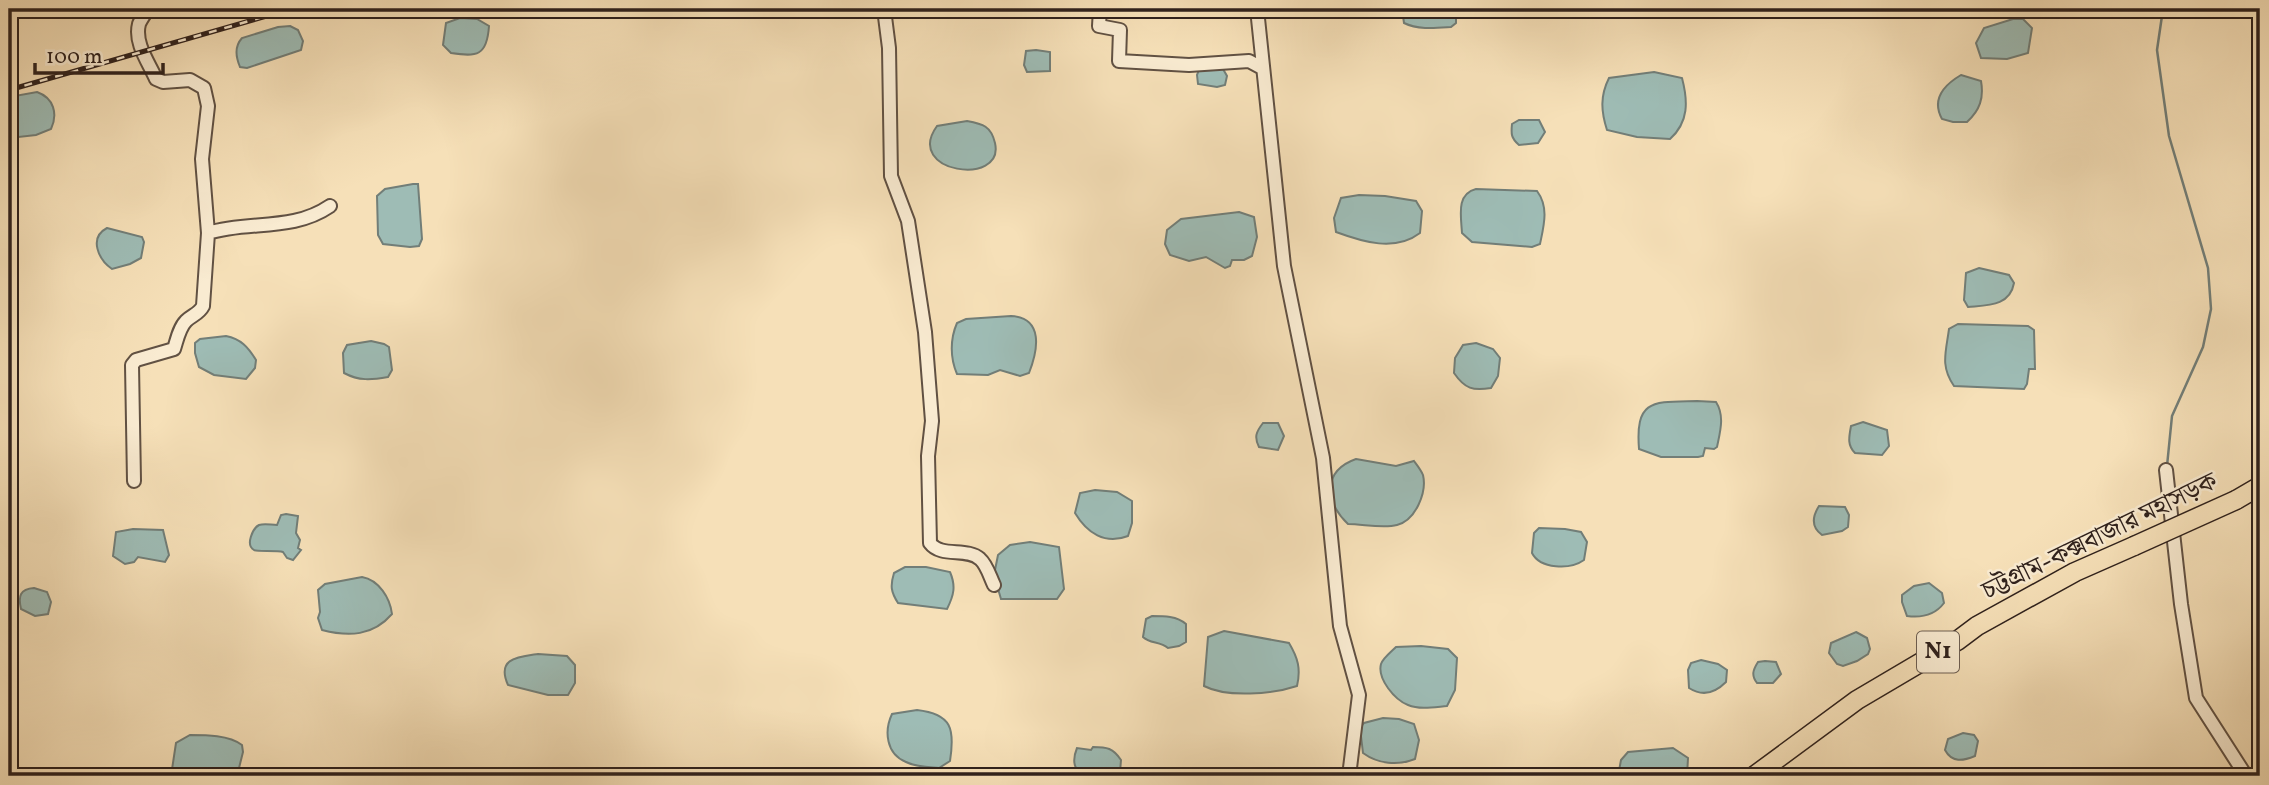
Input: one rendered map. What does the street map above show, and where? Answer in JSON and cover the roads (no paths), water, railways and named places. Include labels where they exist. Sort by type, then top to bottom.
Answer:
[{"type":"highway","name":"চট্টগ্রাম-কক্সবাজার মহাসড়ক","points":[[1754,776],[1857,700],[1958,641],[1977,626],[2076,572],[2236,500],[2260,486]]},
{"type":"street","points":[[134,481],[132,365],[136,360],[174,349],[182,326],[188,318],[200,313],[203,306],[208,233],[202,159],[208,106],[204,88],[190,80],[163,82],[156,79],[142,52],[139,36],[139,24],[148,9]]},
{"type":"street","points":[[884,9],[889,48],[891,177],[908,221],[925,332],[932,421],[928,456],[930,543],[937,549],[976,556],[986,568],[994,585]]},
{"type":"street","points":[[1100,9],[1100,26],[1120,30],[1119,61],[1189,65],[1249,61],[1262,68]]},
{"type":"street","points":[[1257,9],[1284,266],[1323,458],[1340,625],[1359,695],[1349,776]]},
{"type":"street","points":[[208,233],[294,222],[314,217],[330,206]]},
{"type":"street","points":[[2166,470],[2181,604],[2196,698],[2246,776]]},
{"type":"water","points":[[1402,9],[1456,9],[1456,23],[1451,27],[1415,27],[1404,23]]},
{"type":"water","points":[[460,18],[477,19],[489,26],[486,43],[479,52],[468,55],[451,53],[443,45],[446,23]]},
{"type":"water","points":[[2013,19],[2023,19],[2032,28],[2028,53],[2007,59],[1981,58],[1976,43],[1984,28]]},
{"type":"water","points":[[290,26],[298,30],[303,41],[301,50],[247,68],[240,67],[236,52],[242,38]]},
{"type":"water","points":[[1026,51],[1050,52],[1050,71],[1027,72],[1024,65]]},
{"type":"water","points":[[1223,69],[1227,76],[1225,85],[1217,87],[1198,84],[1199,70]]},
{"type":"water","points":[[1654,72],[1682,78],[1685,111],[1681,126],[1670,139],[1637,137],[1607,130],[1602,104],[1609,78]]},
{"type":"water","points":[[1961,75],[1981,81],[1982,93],[1978,108],[1967,122],[1942,119],[1938,105],[1941,93]]},
{"type":"water","points":[[37,92],[47,98],[53,107],[51,129],[36,135],[10,138],[9,97]]},
{"type":"water","points":[[1519,120],[1539,120],[1545,132],[1538,143],[1519,145],[1514,140],[1512,124]]},
{"type":"water","points":[[967,121],[989,129],[995,143],[994,157],[985,166],[972,169],[957,169],[943,164],[933,155],[930,142],[937,126]]},
{"type":"water","points":[[418,184],[422,239],[419,246],[383,244],[378,235],[377,196],[385,189]]},
{"type":"water","points":[[1476,189],[1537,191],[1544,210],[1540,244],[1532,247],[1472,242],[1462,233],[1461,206],[1465,196]]},
{"type":"water","points":[[1359,195],[1416,201],[1422,211],[1420,233],[1410,239],[1390,244],[1368,242],[1336,232],[1334,218],[1341,198]]},
{"type":"water","points":[[1239,212],[1254,217],[1257,237],[1252,256],[1244,260],[1232,260],[1230,266],[1225,268],[1206,257],[1189,261],[1170,255],[1165,244],[1167,230],[1181,219]]},
{"type":"water","points":[[107,228],[142,237],[144,242],[141,258],[112,269],[107,265],[100,255],[97,243],[101,232]]},
{"type":"water","points":[[1979,268],[2009,275],[2014,283],[2012,291],[1997,303],[1968,307],[1964,300],[1966,273]]},
{"type":"water","points":[[1011,316],[1022,318],[1034,329],[1035,355],[1029,373],[1020,376],[1000,370],[988,375],[957,374],[952,349],[957,323],[966,319]]},
{"type":"water","points":[[1958,324],[2028,326],[2034,330],[2035,369],[2029,369],[2024,389],[1954,386],[1947,372],[1945,359],[1949,329]]},
{"type":"water","points":[[226,336],[244,344],[256,360],[255,368],[246,379],[214,375],[199,367],[195,343],[200,339]]},
{"type":"water","points":[[371,341],[389,347],[392,370],[388,377],[365,379],[344,373],[343,353],[347,345]]},
{"type":"water","points":[[1476,343],[1493,349],[1500,358],[1498,376],[1491,388],[1470,388],[1454,373],[1455,358],[1463,345]]},
{"type":"water","points":[[1697,401],[1716,402],[1719,407],[1721,424],[1717,447],[1705,448],[1703,456],[1698,457],[1661,457],[1639,449],[1640,420],[1650,406]]},
{"type":"water","points":[[1863,422],[1887,430],[1889,446],[1882,455],[1855,453],[1852,450],[1849,441],[1851,426]]},
{"type":"water","points":[[1263,423],[1278,423],[1284,436],[1278,450],[1259,447],[1256,435]]},
{"type":"water","points":[[1356,459],[1396,466],[1414,461],[1423,475],[1424,482],[1419,505],[1410,517],[1391,526],[1348,524],[1331,497],[1332,479],[1345,464]]},
{"type":"water","points":[[1095,490],[1117,492],[1132,501],[1132,523],[1128,536],[1104,538],[1091,531],[1080,520],[1075,513],[1080,493]]},
{"type":"water","points":[[1819,506],[1845,507],[1849,515],[1848,527],[1822,535],[1814,522]]},
{"type":"water","points":[[281,515],[298,516],[296,533],[300,540],[298,548],[301,550],[293,560],[287,558],[283,552],[256,551],[251,548],[252,533],[259,525],[277,525]]},
{"type":"water","points":[[1539,528],[1581,532],[1587,542],[1584,560],[1571,565],[1556,566],[1536,558],[1532,553],[1534,533]]},
{"type":"water","points":[[133,529],[163,530],[169,555],[165,562],[138,557],[134,562],[125,564],[113,556],[116,532]]},
{"type":"water","points":[[1030,542],[1059,547],[1064,589],[1057,599],[1001,599],[994,575],[998,555],[1010,545]]},
{"type":"water","points":[[905,567],[926,567],[950,572],[953,590],[947,609],[898,603],[892,589],[893,578],[894,573]]},
{"type":"water","points":[[362,577],[374,582],[383,591],[392,614],[369,631],[342,634],[322,630],[318,618],[318,590],[325,584]]},
{"type":"water","points":[[1929,583],[1942,593],[1944,603],[1928,615],[1907,616],[1902,595],[1914,586]]},
{"type":"water","points":[[34,588],[47,592],[51,602],[48,614],[35,616],[21,609],[21,594]]},
{"type":"water","points":[[1166,616],[1186,624],[1186,642],[1168,648],[1143,637],[1146,619]]},
{"type":"water","points":[[1224,631],[1289,643],[1298,664],[1297,686],[1250,694],[1225,692],[1204,686],[1208,637]]},
{"type":"water","points":[[1856,632],[1867,638],[1870,649],[1868,654],[1843,666],[1837,664],[1829,653],[1831,643]]},
{"type":"water","points":[[1396,647],[1448,649],[1457,658],[1455,690],[1447,706],[1413,707],[1393,694],[1384,682],[1380,670],[1387,655]]},
{"type":"water","points":[[538,654],[567,656],[575,665],[575,683],[568,695],[548,695],[508,685],[505,676],[507,664],[517,658]]},
{"type":"water","points":[[1701,660],[1718,664],[1727,670],[1726,682],[1718,689],[1704,693],[1689,688],[1688,670],[1691,663]]},
{"type":"water","points":[[1758,662],[1776,662],[1781,674],[1773,683],[1757,683],[1754,670]]},
{"type":"water","points":[[917,710],[938,715],[944,719],[951,732],[950,761],[939,768],[910,764],[894,754],[888,741],[892,714]]},
{"type":"water","points":[[1383,718],[1414,724],[1419,740],[1415,759],[1388,763],[1363,753],[1360,728],[1364,723]]},
{"type":"water","points":[[1963,733],[1974,735],[1978,741],[1975,756],[1962,760],[1954,759],[1945,750],[1948,739]]},
{"type":"water","points":[[190,735],[224,737],[242,745],[243,752],[237,776],[171,776],[176,743]]},
{"type":"water","points":[[1093,747],[1106,748],[1115,753],[1121,760],[1120,772],[1094,777],[1080,772],[1075,767],[1074,759],[1077,748],[1091,750]]},
{"type":"water","points":[[1673,748],[1688,758],[1687,776],[1618,776],[1621,760],[1628,752]]},
{"type":"waterway","points":[[2163,9],[2157,50],[2169,136],[2208,268],[2211,309],[2203,347],[2172,416],[2167,466]]},
{"type":"railway","points":[[9,90],[291,9]]}]
